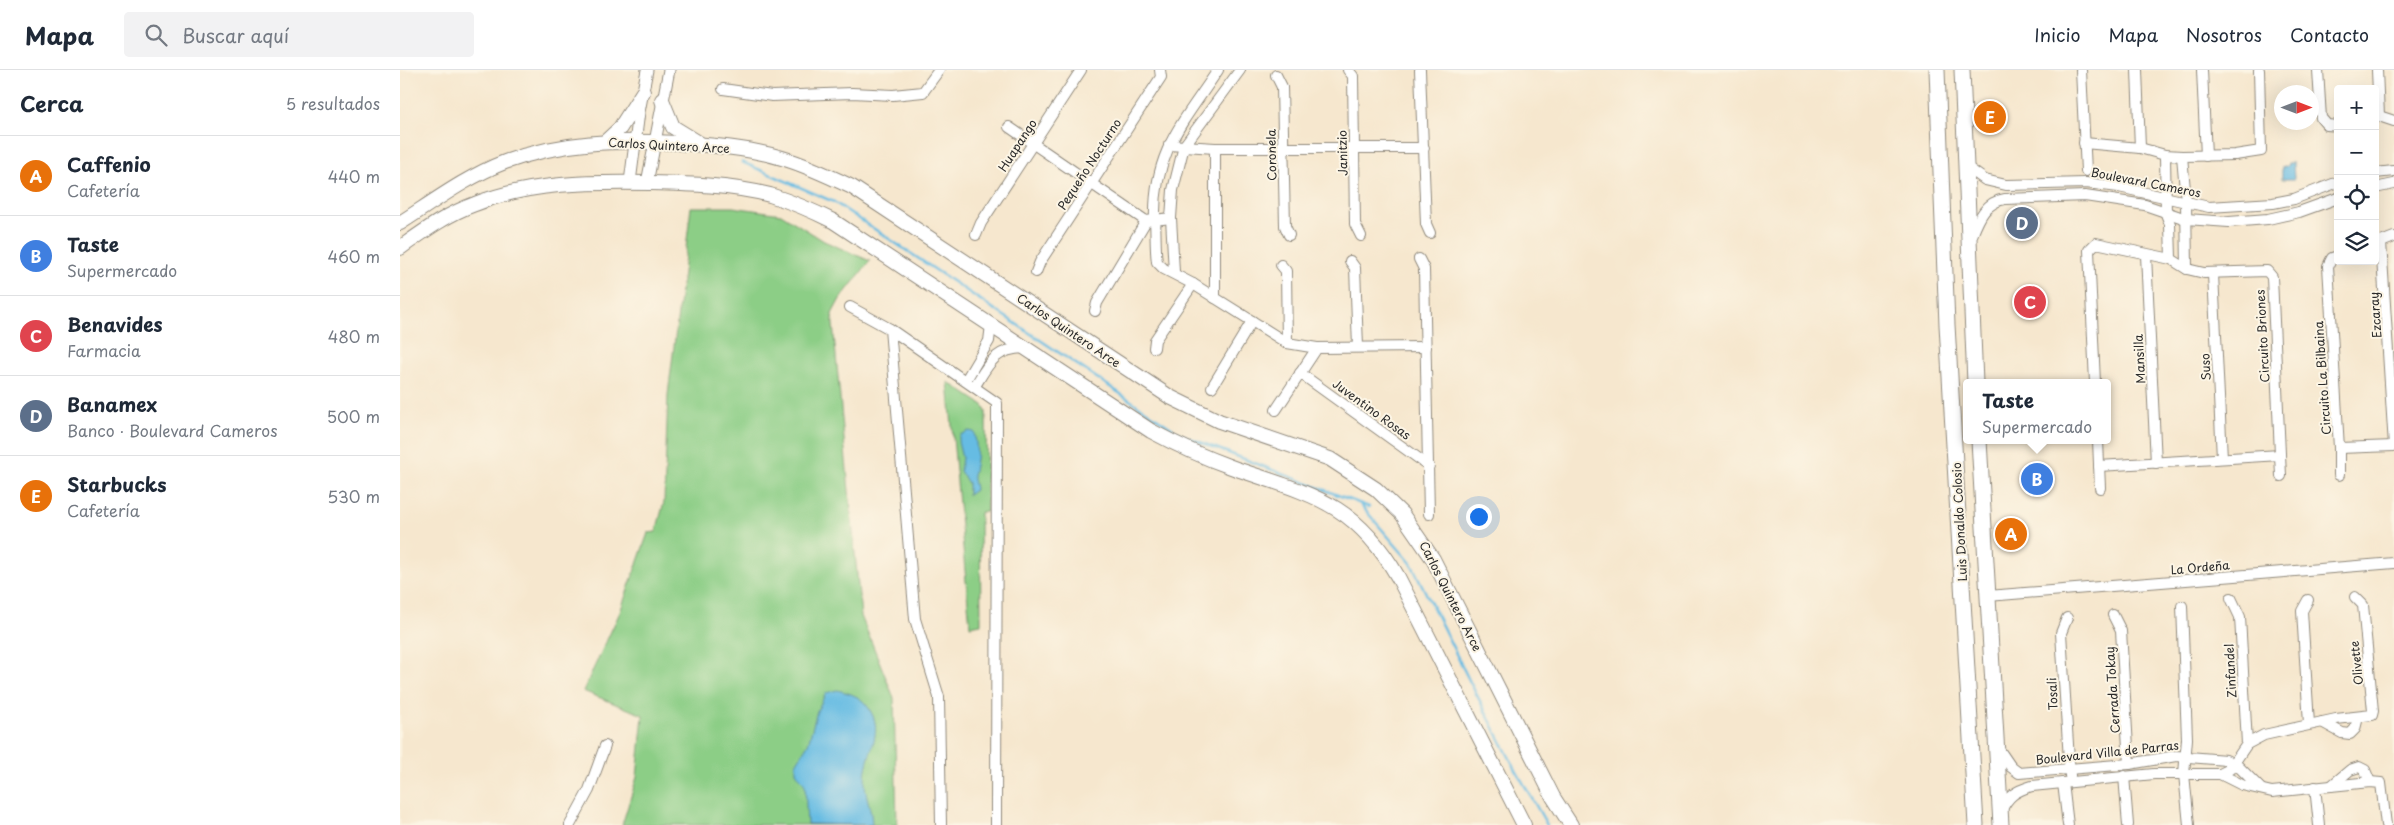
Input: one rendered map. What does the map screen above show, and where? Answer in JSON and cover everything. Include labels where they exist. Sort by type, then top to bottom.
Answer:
[{"type":"main road","name":"Luis Donaldo Colosio","points":[[1937,70],[1948,326],[1976,825]]},
{"type":"main road","points":[[1962,70],[1976,379]]},
{"type":"main road","points":[[605,142],[620,128],[643,92]]},
{"type":"main road","points":[[662,100],[673,127],[702,145]]},
{"type":"main road","name":"Carlos Quintero Arce","points":[[400,223],[484,172],[503,163],[563,146],[605,142],[702,145],[756,152],[781,158],[844,183],[1170,397],[1219,421],[1330,460],[1376,489],[1402,514],[1424,543],[1553,797],[1571,825]]},
{"type":"main road","points":[[400,248],[438,222],[492,198],[529,189],[568,183],[630,182],[690,184],[748,190],[813,211],[853,234],[1024,348],[1164,438],[1204,457],[1315,496],[1339,510],[1362,529],[1382,552],[1398,577],[1522,822]]},
{"type":"main road","points":[[1948,326],[1956,347],[1974,355]]},
{"type":"main road","name":"Luis Donaldo Colosio","points":[[1979,444],[1995,743],[2001,818]]},
{"type":"main road","points":[[1966,655],[1978,651],[1992,660]]},
{"type":"street","points":[[630,182],[647,70]]},
{"type":"street","points":[[647,183],[653,142],[669,70]]},
{"type":"street","points":[[723,89],[772,96],[852,93],[893,95],[923,92],[939,70]]},
{"type":"street","name":"Huapango","points":[[976,235],[981,223],[1081,70]]},
{"type":"street","name":"Pequeño Nocturno","points":[[1036,272],[1040,262],[1091,183],[1162,77],[1160,70]]},
{"type":"street","points":[[1095,311],[1097,303],[1150,220],[1157,176],[1169,145],[1218,70]]},
{"type":"street","points":[[1174,272],[1171,218],[1173,190],[1184,146],[1240,70]]},
{"type":"street","name":"Janitzio","points":[[1348,70],[1353,76],[1355,224],[1361,236]]},
{"type":"street","points":[[1420,70],[1426,224],[1430,232]]},
{"type":"street","points":[[2081,70],[2086,171]]},
{"type":"street","points":[[2137,70],[2140,148]]},
{"type":"street","points":[[2202,70],[2206,156]]},
{"type":"street","points":[[2084,143],[2140,148],[2165,155],[2182,156],[2255,153],[2261,150],[2259,70]]},
{"type":"street","points":[[2318,70],[2321,118],[2327,125],[2334,126]]},
{"type":"street","points":[[2377,70],[2377,85]]},
{"type":"street","name":"Coronela","points":[[1276,75],[1282,87],[1285,226],[1289,235]]},
{"type":"street","points":[[2379,117],[2394,121]]},
{"type":"street","points":[[1010,127],[1091,183],[1150,220],[1171,218]]},
{"type":"street","points":[[1169,145],[1215,148],[1424,148]]},
{"type":"street","points":[[1215,148],[1215,298]]},
{"type":"street","points":[[2165,155],[2166,214],[2170,224],[2171,259]]},
{"type":"street","points":[[2182,156],[2186,201],[2187,269]]},
{"type":"street","name":"Boulevard Cameros","points":[[1967,167],[1985,180],[2006,185],[2086,183],[2166,197],[2209,207],[2246,206],[2294,199],[2334,184]]},
{"type":"street","points":[[2379,172],[2394,170]]},
{"type":"street","points":[[2085,196],[2086,183]]},
{"type":"street","points":[[2379,187],[2394,184]]},
{"type":"street","name":"Boulevard Cameros","points":[[1970,239],[1982,214],[2000,200],[2085,196],[2145,205],[2166,214],[2186,219],[2251,221],[2299,212],[2334,199]]},
{"type":"street","points":[[2294,199],[2299,212]]},
{"type":"street","points":[[1150,220],[1157,262],[1164,269],[1174,272],[1287,343],[1317,348],[1426,347]]},
{"type":"street","points":[[2379,243],[2394,237]]},
{"type":"street","name":"Circuito Briones","points":[[2095,379],[2089,250],[2096,243],[2171,259],[2187,269],[2212,274],[2264,271],[2271,275],[2280,454]]},
{"type":"street","name":"Mansilla","points":[[2146,255],[2156,463]]},
{"type":"street","name":"Ezcaray","points":[[2379,256],[2394,446]]},
{"type":"street","name":"Circuito La Bilbaina","points":[[2334,257],[2328,266],[2339,448],[2394,446]]},
{"type":"street","points":[[1419,259],[1424,269],[1429,514]]},
{"type":"street","points":[[1350,261],[1355,268],[1358,347]]},
{"type":"street","points":[[1281,265],[1286,271],[1287,343]]},
{"type":"street","name":"Suso","points":[[2212,274],[2222,458]]},
{"type":"street","points":[[1154,348],[1155,340],[1193,284]]},
{"type":"street","points":[[850,307],[890,329],[996,401],[996,825]]},
{"type":"street","points":[[1212,387],[1252,321]]},
{"type":"street","points":[[975,386],[985,360],[991,326]]},
{"type":"street","points":[[890,329],[915,619],[940,697],[941,825]]},
{"type":"street","points":[[966,380],[985,360],[1004,350],[1024,348]]},
{"type":"street","points":[[1276,410],[1317,348]]},
{"type":"street","name":"Juventino Rosas","points":[[1300,373],[1429,466]]},
{"type":"street","points":[[2098,444],[2100,488]]},
{"type":"street","points":[[2339,448],[2340,475]]},
{"type":"street","points":[[2099,466],[2280,454],[2282,476]]},
{"type":"street","name":"La Ordeña","points":[[1988,596],[2394,563]]},
{"type":"street","name":"Olivette","points":[[2355,597],[2363,605],[2373,711],[2372,715],[2358,717]]},
{"type":"street","name":"Zinfandel","points":[[2231,598],[2240,617],[2247,744]]},
{"type":"street","points":[[2308,600],[2302,611],[2309,724]]},
{"type":"street","points":[[2182,606],[2186,757],[2184,774],[2189,825]]},
{"type":"street","name":"Cerrada Tokay","points":[[2113,615],[2121,631],[2129,764]]},
{"type":"street","name":"Tosali","points":[[2068,618],[2061,633],[2070,770],[2067,782],[2068,825]]},
{"type":"street","points":[[2220,774],[2230,769],[2247,744],[2264,735],[2309,724],[2322,722],[2358,717],[2355,729],[2350,734],[2342,733],[2322,722]]},
{"type":"street","name":"Boulevard Villa de Parras","points":[[1995,743],[2011,767],[2020,773],[2129,764],[2159,758],[2186,757],[2226,760],[2235,763]]},
{"type":"street","points":[[570,825],[589,790],[605,746]]},
{"type":"street","points":[[2235,763],[2261,789]]},
{"type":"street","points":[[2331,786],[2355,767],[2362,767],[2370,782],[2381,783],[2383,786],[2386,825]]},
{"type":"street","name":"Boulevard Villa de Parras","points":[[2001,818],[2006,801],[2015,791],[2032,786],[2124,776],[2220,774],[2242,786],[2278,792],[2370,782]]},
{"type":"street","points":[[2124,776],[2128,825]]},
{"type":"street","points":[[2315,787],[2319,825]]},
{"type":"green space","points":[[691,207],[733,207],[781,214],[824,241],[870,261],[840,299],[832,314],[861,616],[894,698],[897,825],[622,825],[637,777],[643,715],[583,691],[620,612],[648,533],[656,532],[664,502],[668,395]]},
{"type":"green space","points":[[948,382],[983,405],[986,410],[987,512],[980,512],[981,624],[970,626]]},
{"type":"water","points":[[2288,163],[2293,163],[2294,179],[2282,179],[2282,167],[2287,166]]},
{"type":"water","points":[[969,431],[974,432],[976,454],[973,477],[975,490],[968,495],[968,483],[960,471],[962,458],[958,442],[960,435]]},
{"type":"water","points":[[837,690],[853,695],[865,703],[874,720],[876,728],[875,737],[865,779],[872,825],[807,824],[805,785],[796,772],[796,764],[808,744],[817,711],[826,693]]},
{"type":"waterway","points":[[742,162],[834,202],[1182,435],[1369,507]]},
{"type":"waterway","points":[[1360,504],[1411,563],[1469,680],[1547,825]]},
{"type":"place","name":"Starbucks","points":[[1990,117]]},
{"type":"place","name":"Banamex","points":[[2022,223]]},
{"type":"place","name":"Benavides","points":[[2030,302]]},
{"type":"place","name":"Taste","points":[[2037,479]]},
{"type":"place","name":"Caffenio","points":[[2011,534]]}]
